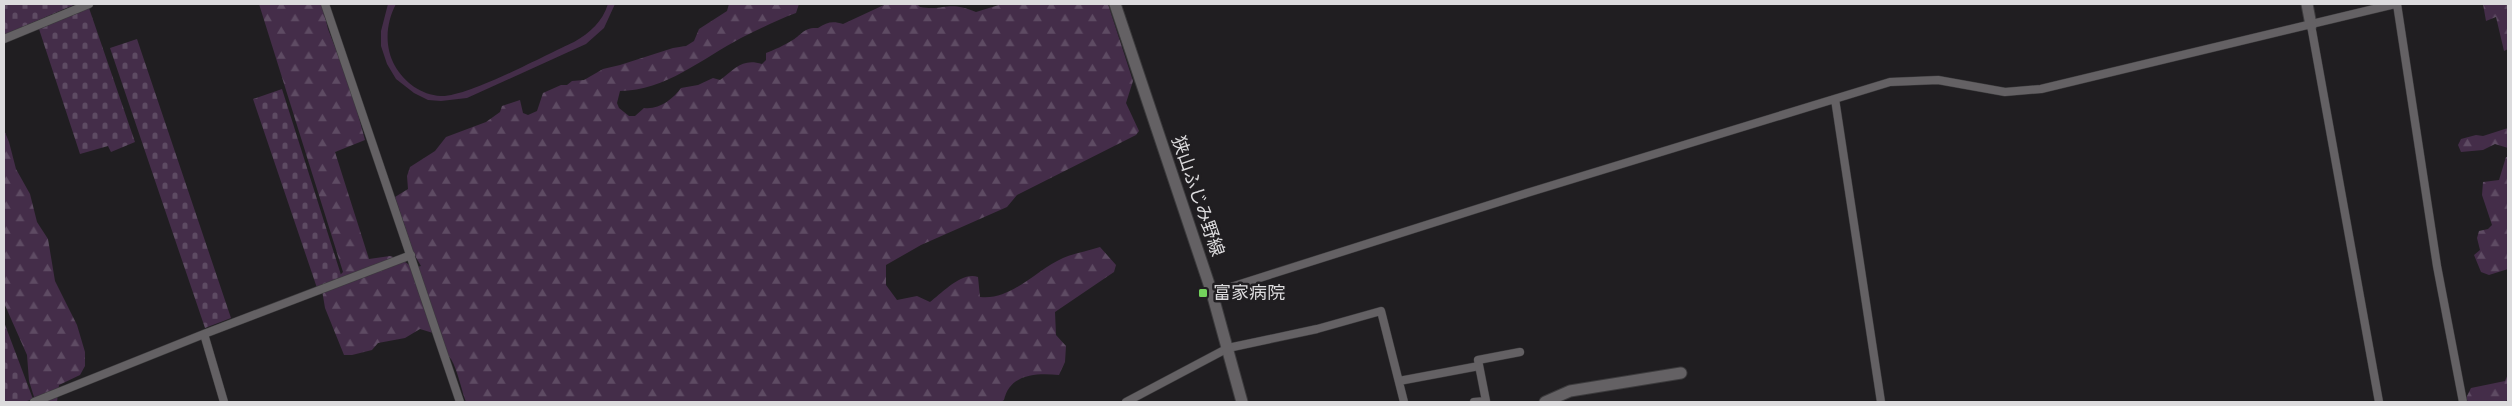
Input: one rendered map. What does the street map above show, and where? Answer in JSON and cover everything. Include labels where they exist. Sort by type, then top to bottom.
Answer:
[{"type":"main road","name":"狭山ふじみ野線","points":[[1115,4],[1212,294],[1242,402]]},
{"type":"main road","points":[[2307,4],[2311,25]]},
{"type":"main road","points":[[1545,402],[1570,391],[1681,373]]},
{"type":"street","points":[[4,39],[89,4]]},
{"type":"street","points":[[325,4],[460,402]]},
{"type":"street","points":[[1212,294],[1890,82],[1938,80],[2005,92],[2041,89],[2396,4],[2437,266],[2463,402]]},
{"type":"street","points":[[2311,25],[2379,402]]},
{"type":"street","points":[[1834,99],[1881,402]]},
{"type":"street","points":[[34,402],[204,334],[411,255]]},
{"type":"street","points":[[1126,402],[1228,348],[1317,329],[1381,311],[1404,402]]},
{"type":"street","points":[[204,334],[224,402]]},
{"type":"street","points":[[1474,402],[1486,401],[1478,360],[1520,352]]},
{"type":"street","points":[[1398,381],[1479,366]]},
{"type":"green space","points":[[4,4],[76,4],[4,35]]},
{"type":"green space","points":[[259,4],[322,4],[328,29],[350,85],[365,140],[335,152],[369,259],[390,256],[402,260],[414,268],[421,266],[414,254],[395,197],[408,189],[407,176],[410,167],[435,151],[446,137],[486,122],[500,112],[502,106],[520,100],[523,113],[528,115],[537,111],[543,93],[561,85],[567,85],[572,81],[584,80],[603,69],[673,48],[686,46],[694,41],[699,29],[727,11],[729,4],[799,4],[796,13],[741,38],[668,80],[637,90],[620,91],[617,103],[619,108],[629,116],[635,116],[644,108],[655,107],[665,103],[681,88],[698,85],[713,78],[720,80],[739,66],[749,62],[762,64],[766,60],[766,53],[795,39],[806,30],[830,23],[843,24],[886,4],[917,4],[920,7],[929,8],[953,6],[976,12],[1002,4],[1108,4],[1133,81],[1126,103],[1139,131],[1136,135],[1017,195],[1007,207],[921,245],[886,265],[886,285],[897,300],[917,296],[930,302],[952,284],[965,277],[972,276],[978,277],[980,297],[991,297],[1013,290],[1063,258],[1100,247],[1116,265],[1114,272],[1055,312],[1056,335],[1066,346],[1065,362],[1059,375],[1034,375],[1019,380],[1012,384],[1004,400],[1001,402],[466,402],[458,374],[451,359],[437,344],[433,333],[420,329],[405,338],[378,343],[372,350],[344,355],[325,308],[321,284],[336,279],[343,272]]},
{"type":"green space","points":[[388,4],[396,4],[388,27],[389,51],[395,66],[414,87],[427,93],[441,96],[469,90],[487,83],[574,42],[595,26],[603,16],[608,4],[615,4],[604,28],[586,44],[467,98],[441,101],[428,100],[414,93],[396,79],[387,64],[381,46],[381,31]]},
{"type":"green space","points":[[2483,4],[2508,4],[2508,49],[2504,51],[2496,17],[2486,21]]},
{"type":"green space","points":[[89,8],[135,142],[111,152],[108,146],[80,154],[39,29]]},
{"type":"green space","points":[[137,39],[231,318],[205,328],[110,48]]},
{"type":"green space","points":[[282,89],[342,278],[317,288],[253,99]]},
{"type":"green space","points":[[2508,128],[2508,148],[2495,144],[2483,150],[2461,152],[2458,145],[2461,139],[2476,135],[2483,136]]},
{"type":"green space","points":[[4,130],[16,169],[30,194],[37,222],[48,239],[55,281],[77,325],[85,352],[85,366],[80,375],[59,385],[57,402],[33,402],[35,400],[29,381],[27,355],[4,303]]},
{"type":"green space","points":[[2506,157],[2508,157],[2508,269],[2489,275],[2481,272],[2474,255],[2480,250],[2477,238],[2479,231],[2488,229],[2492,225],[2482,195],[2483,182],[2499,180]]},
{"type":"green space","points":[[4,322],[33,399],[24,402],[4,402]]},
{"type":"green space","points":[[2508,374],[2508,400],[2503,402],[2468,402],[2466,398],[2471,388],[2505,381]]},
{"type":"place","name":"富家病院","points":[[1203,293]]}]
